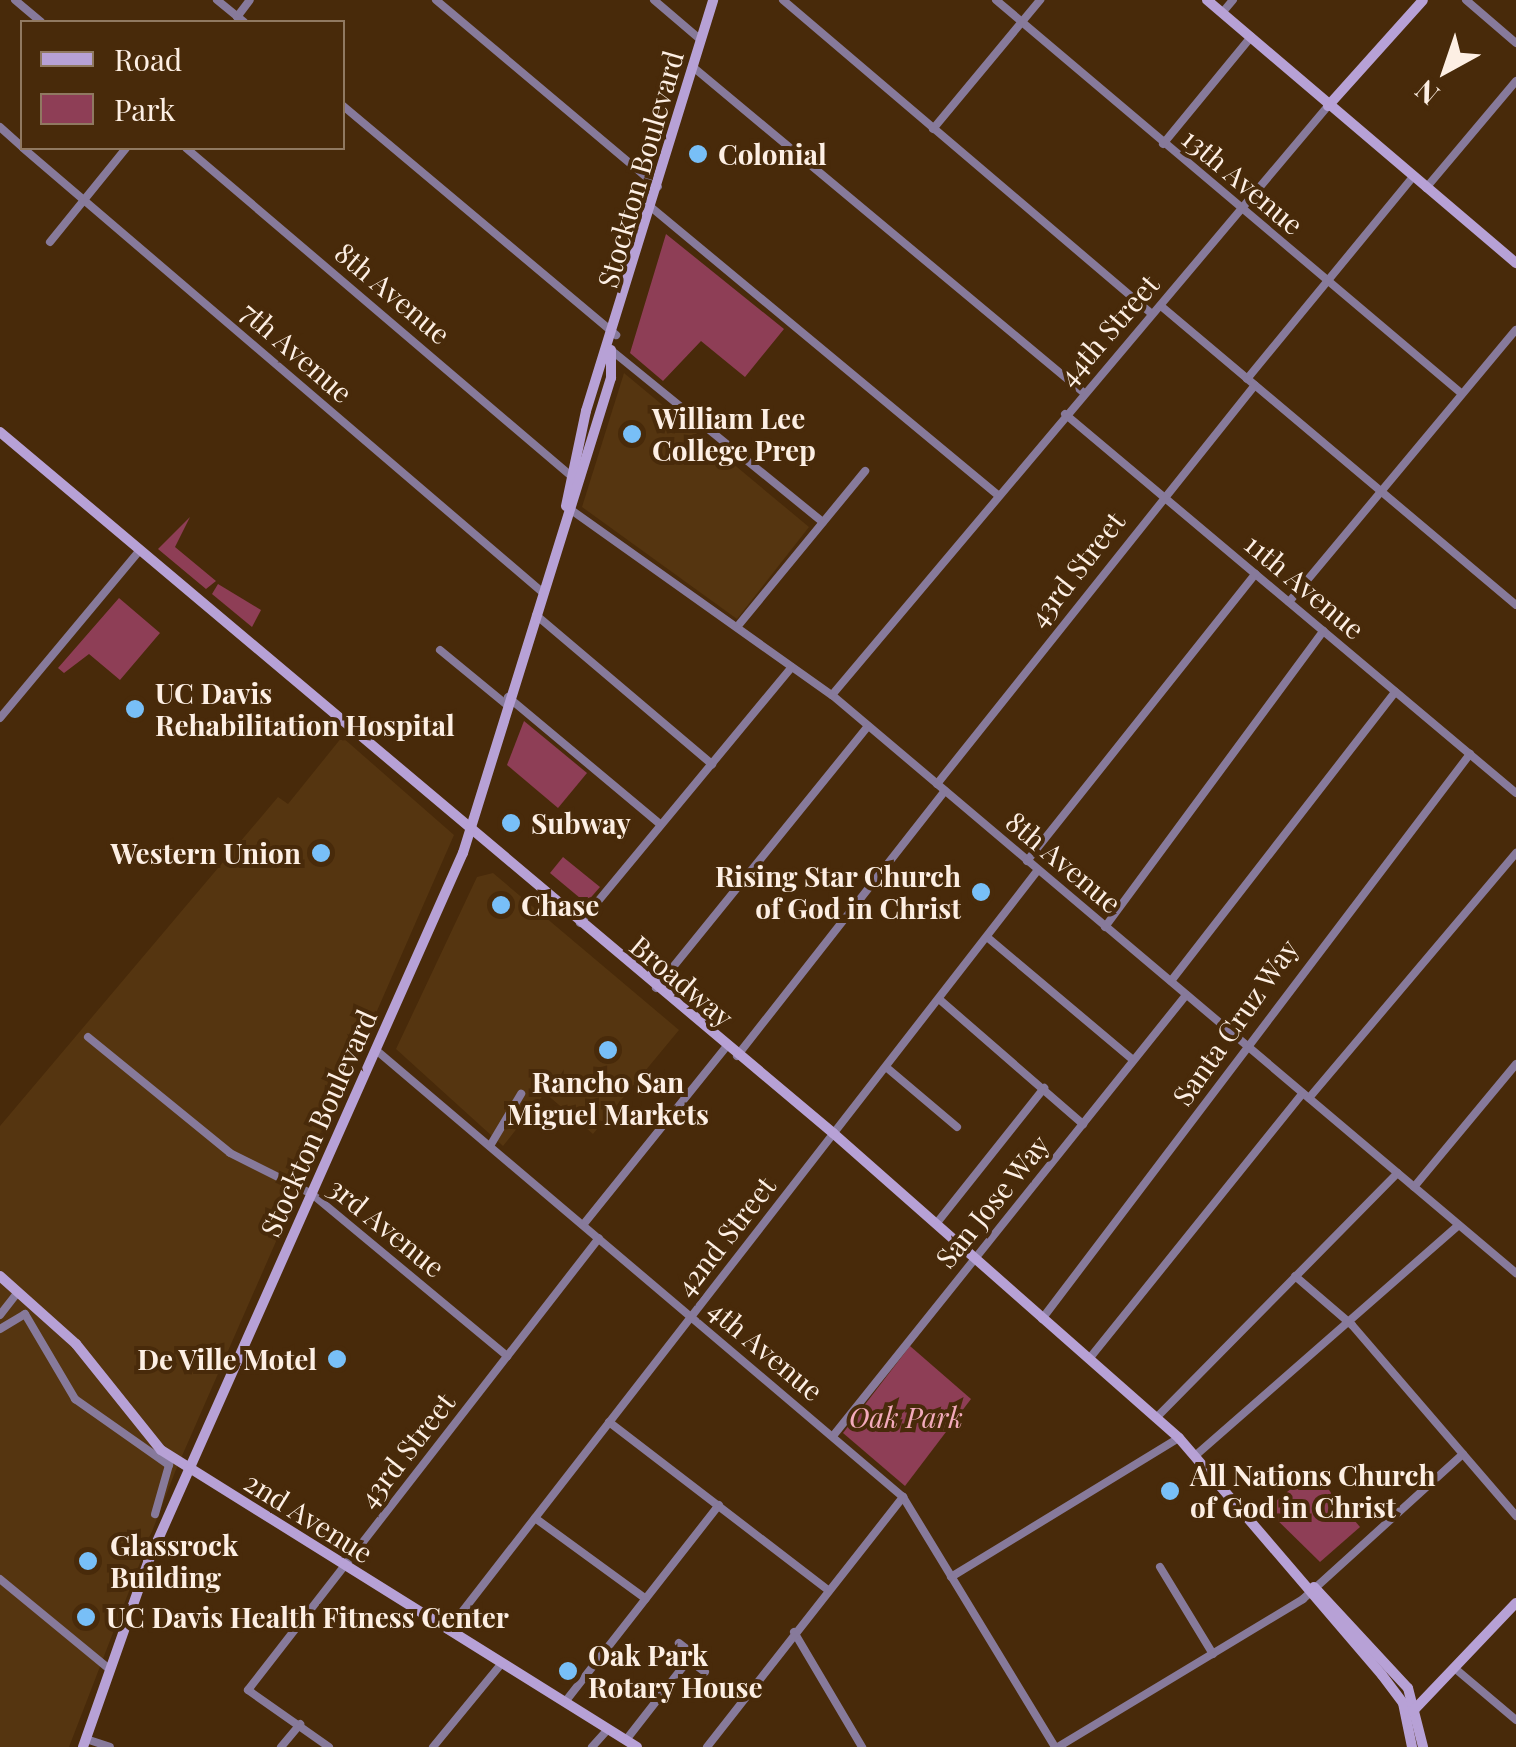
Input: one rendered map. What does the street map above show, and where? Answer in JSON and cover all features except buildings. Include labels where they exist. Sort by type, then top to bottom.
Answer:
[{"type":"main road","name":"Stockton Boulevard","points":[[566,507],[570,475],[616,335],[713,0]]},
{"type":"main road","points":[[1206,0],[1516,264]]},
{"type":"main road","name":"44th Street","points":[[1328,106],[1423,0]]},
{"type":"main road","name":"Stockton Boulevard","points":[[84,1743],[189,1469],[470,830],[566,507],[612,378],[611,350]]},
{"type":"main road","name":"Broadway","points":[[0,432],[726,1047],[833,1133],[1179,1438],[1314,1587],[1377,1648],[1413,1711],[1423,1747]]},
{"type":"main road","name":"2nd Avenue","points":[[0,1276],[76,1344],[136,1427],[189,1469],[637,1747]]},
{"type":"main road","points":[[1413,1711],[1458,1672],[1515,1608]]},
{"type":"main road","name":"Broadway","points":[[1412,1747],[1413,1711]]},
{"type":"street","points":[[15,0],[39,20]]},
{"type":"street","points":[[217,0],[240,20],[250,0]]},
{"type":"street","points":[[436,0],[658,188]]},
{"type":"street","points":[[654,0],[701,40]]},
{"type":"street","points":[[782,0],[1148,312]]},
{"type":"street","points":[[793,9],[800,0]]},
{"type":"street","name":"13th Avenue","points":[[996,0],[1462,394]]},
{"type":"street","points":[[934,129],[1040,0]]},
{"type":"street","points":[[1222,13],[1233,0]]},
{"type":"street","points":[[1466,0],[1516,42]]},
{"type":"street","points":[[1163,144],[1251,37]]},
{"type":"street","points":[[693,67],[1083,392]]},
{"type":"street","points":[[1426,188],[1516,81]]},
{"type":"street","name":"44th Street","points":[[832,696],[1148,312],[1161,306],[1328,106]]},
{"type":"street","points":[[345,108],[616,335]]},
{"type":"street","name":"7th Avenue","points":[[0,127],[20,144]]},
{"type":"street","name":"7th Avenue","points":[[26,150],[541,591]]},
{"type":"street","points":[[50,242],[124,150]]},
{"type":"street","name":"8th Avenue","points":[[188,150],[570,475]]},
{"type":"street","name":"43rd Street","points":[[937,784],[1413,176]]},
{"type":"street","points":[[652,208],[998,495]]},
{"type":"street","points":[[1161,306],[1516,605]]},
{"type":"street","points":[[1289,602],[1516,330]]},
{"type":"street","points":[[611,350],[823,522]]},
{"type":"street","name":"11th Avenue","points":[[1065,414],[1516,793]]},
{"type":"street","points":[[737,627],[865,472]]},
{"type":"street","name":"8th Avenue","points":[[566,507],[832,696],[1516,1273]]},
{"type":"street","points":[[0,718],[140,550]]},
{"type":"street","points":[[1028,861],[1255,574]]},
{"type":"street","points":[[534,614],[712,764]]},
{"type":"street","points":[[1105,927],[1323,631]]},
{"type":"street","points":[[440,650],[661,825]]},
{"type":"street","points":[[580,923],[792,667]]},
{"type":"street","points":[[1170,981],[1395,692]]},
{"type":"street","points":[[656,988],[868,726]]},
{"type":"street","name":"Santa Cruz Way","points":[[1042,1319],[1470,754]]},
{"type":"street","points":[[738,1056],[945,791]]},
{"type":"street","points":[[1089,1359],[1306,1095],[1516,853]]},
{"type":"street","name":"42nd Street","points":[[448,1630],[1038,870]]},
{"type":"street","points":[[987,937],[1133,1060]]},
{"type":"street","name":"San Jose Way","points":[[833,1436],[1186,994]]},
{"type":"street","points":[[939,999],[1084,1124]]},
{"type":"street","name":"3rd Avenue","points":[[88,1037],[230,1154],[312,1194],[507,1356]]},
{"type":"street","points":[[583,1225],[726,1047]]},
{"type":"street","name":"4th Avenue","points":[[376,1050],[903,1497],[1056,1747]]},
{"type":"street","points":[[1414,1187],[1516,1064]]},
{"type":"street","points":[[886,1067],[956,1127]]},
{"type":"street","points":[[936,1224],[1044,1088]]},
{"type":"street","points":[[490,1146],[521,1094]]},
{"type":"street","points":[[1156,1418],[1398,1174]]},
{"type":"street","points":[[1196,1455],[1459,1225]]},
{"type":"street","name":"43rd Street","points":[[300,1724],[248,1690],[599,1238]]},
{"type":"street","points":[[1295,1276],[1348,1321],[1516,1516]]},
{"type":"street","points":[[0,1315],[18,1292]]},
{"type":"street","points":[[0,1329],[25,1314],[75,1399],[168,1465],[156,1514]]},
{"type":"street","points":[[609,1422],[827,1589]]},
{"type":"street","points":[[951,1577],[1179,1438]]},
{"type":"street","points":[[1056,1747],[1213,1654],[1314,1587],[1463,1454]]},
{"type":"street","points":[[707,1747],[827,1589],[903,1497]]},
{"type":"street","points":[[565,1702],[719,1506]]},
{"type":"street","points":[[535,1518],[646,1599]]},
{"type":"street","points":[[1160,1567],[1213,1654]]},
{"type":"street","points":[[0,1580],[110,1670]]},
{"type":"street","points":[[794,1632],[862,1747]]},
{"type":"street","points":[[680,1642],[688,1660],[705,1672]]},
{"type":"street","points":[[626,1740],[688,1660]]},
{"type":"street","points":[[434,1747],[502,1663]]},
{"type":"street","points":[[1458,1672],[1516,1720]]},
{"type":"street","points":[[281,1747],[300,1724],[329,1747]]},
{"type":"street","points":[[592,1747],[608,1729]]},
{"type":"street","points":[[84,1743],[110,1747]]},
{"type":"shaded area","points":[[624,373],[809,527],[737,619],[582,507]]},
{"type":"shaded area","points":[[342,737],[454,835],[175,1472],[69,1747],[0,1747],[0,1126],[278,797],[288,804]]},
{"type":"shaded area","points":[[493,873],[679,1030],[593,1134],[545,1093],[503,1146],[396,1049],[477,877]]},
{"type":"green space","points":[[666,234],[784,329],[745,377],[701,341],[663,381],[630,353]]},
{"type":"green space","points":[[190,517],[175,547],[216,581],[206,589],[158,549]]},
{"type":"green space","points":[[218,584],[261,610],[252,627],[212,594]]},
{"type":"green space","points":[[119,598],[160,633],[120,680],[89,654],[64,673],[58,668]]},
{"type":"green space","points":[[524,721],[587,773],[558,808],[507,765]]},
{"type":"green space","points":[[563,857],[600,887],[586,903],[550,873]]},
{"type":"green space","name":"Oak Park","points":[[910,1346],[971,1399],[905,1486],[843,1433]]},
{"type":"green space","points":[[1313,1471],[1360,1527],[1320,1562],[1266,1509]]},
{"type":"place","name":"Colonial","points":[[698,154]]},
{"type":"place","name":"William Lee College Prep","points":[[632,434]]},
{"type":"place","name":"UC Davis Rehabilitation Hospital","points":[[135,709]]},
{"type":"place","name":"Subway","points":[[511,823]]},
{"type":"place","name":"Western Union","points":[[321,853]]},
{"type":"place","name":"Rising Star Church of God in Christ","points":[[981,892]]},
{"type":"place","name":"Chase","points":[[501,905]]},
{"type":"place","name":"Rancho San Miguel Markets","points":[[608,1050]]},
{"type":"place","name":"De Ville Motel","points":[[337,1359]]},
{"type":"place","name":"All Nations Church of God in Christ","points":[[1170,1491]]},
{"type":"place","name":"Glassrock Building","points":[[88,1561]]},
{"type":"place","name":"UC Davis Health Fitness Center","points":[[86,1617]]},
{"type":"place","name":"Oak Park Rotary House","points":[[568,1671]]}]
